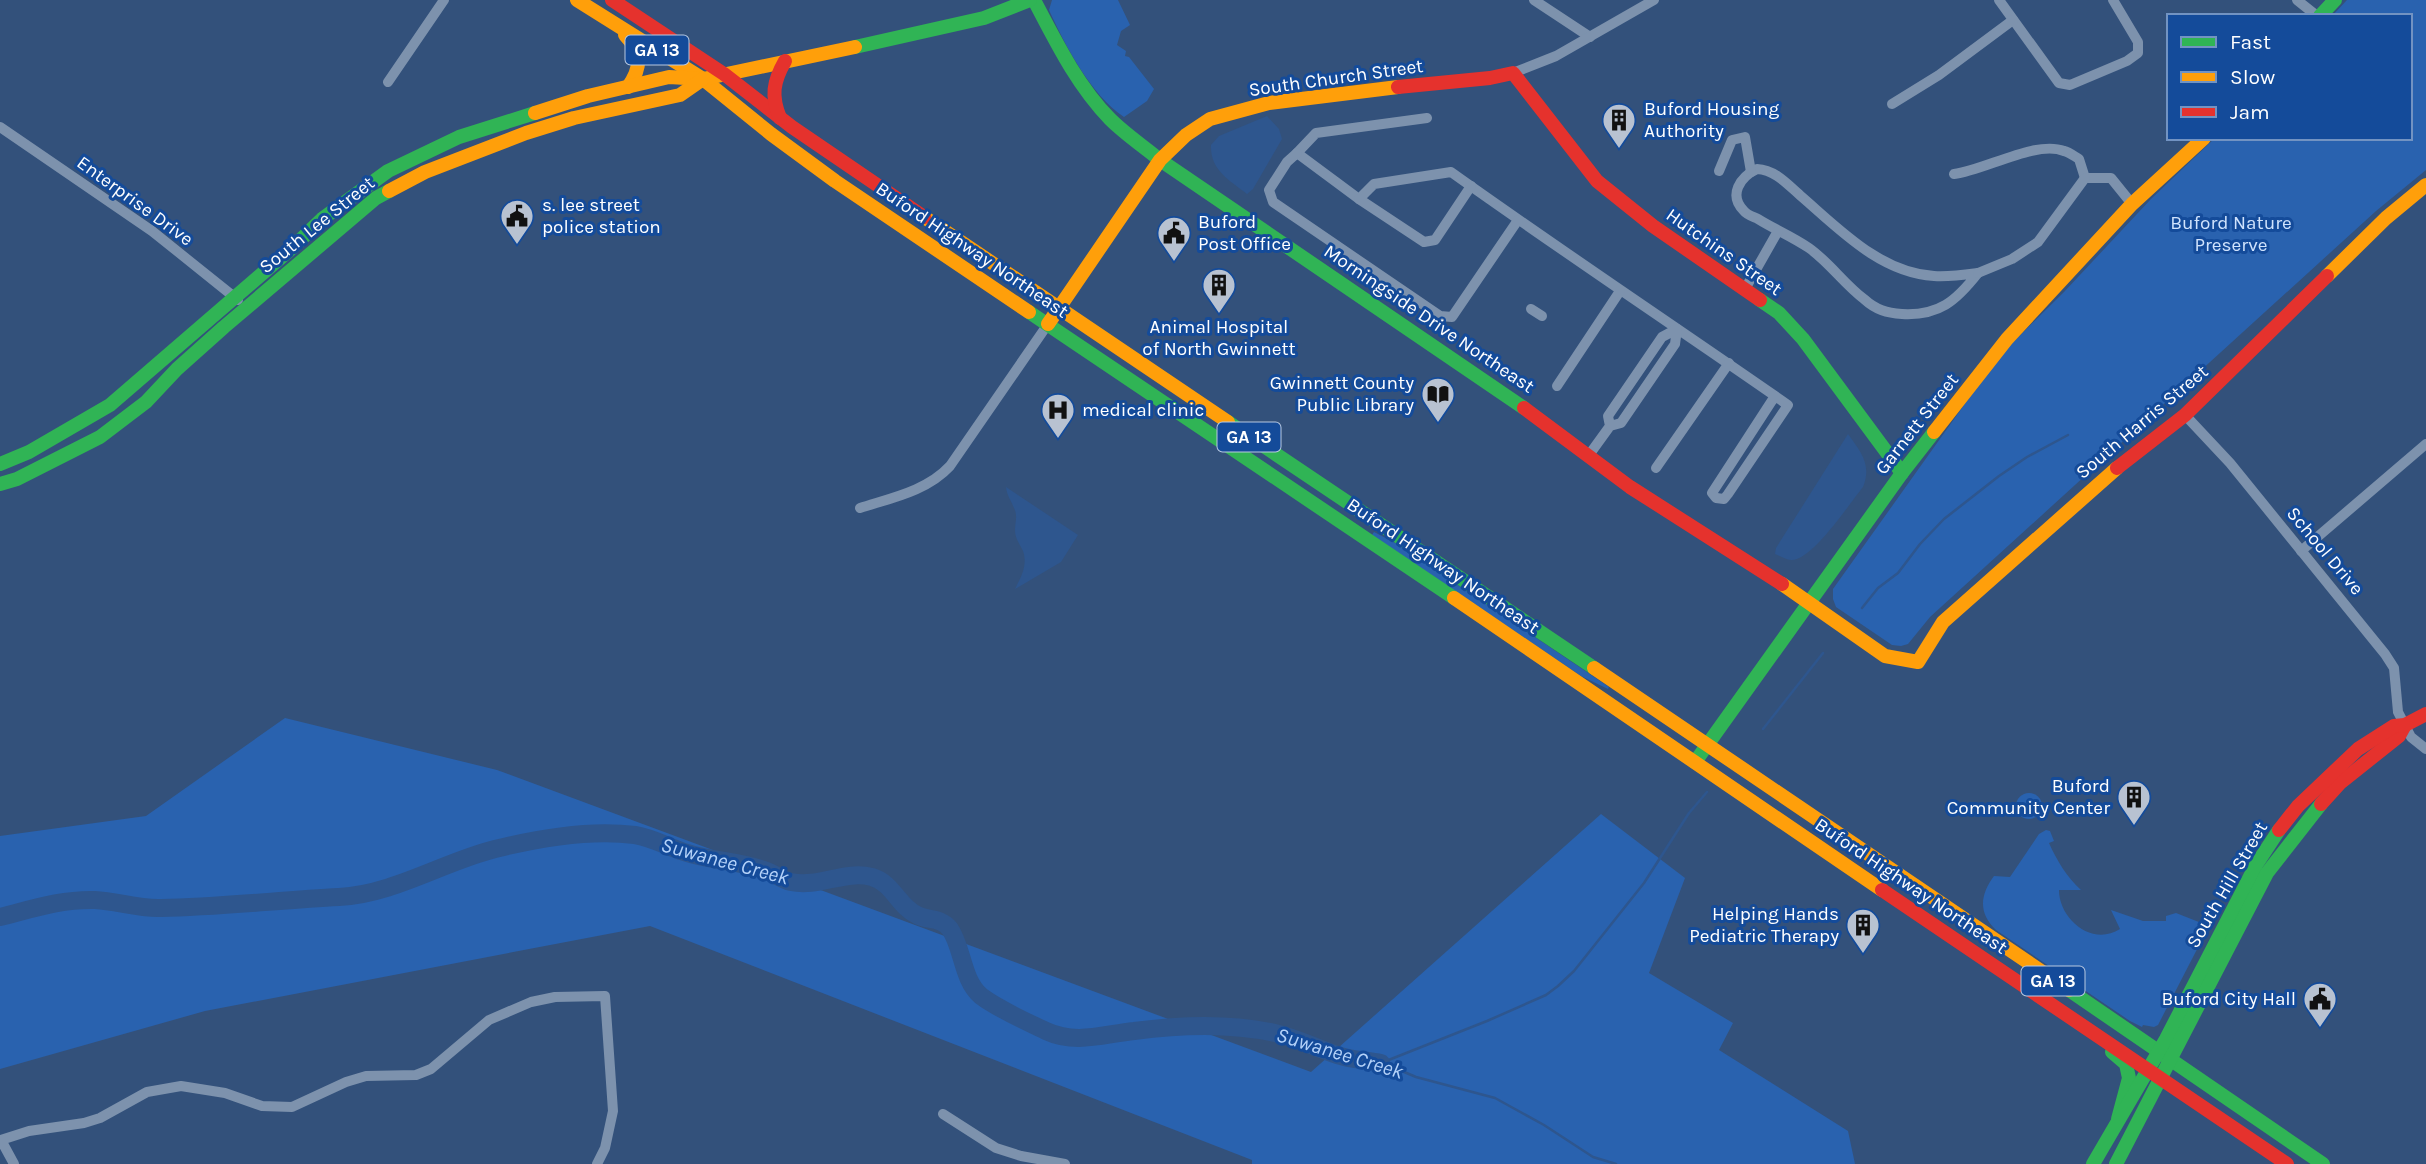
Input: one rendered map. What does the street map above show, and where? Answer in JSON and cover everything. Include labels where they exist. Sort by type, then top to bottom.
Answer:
[{"type":"main road","name":"Buford Highway Northeast","points":[[577,0],[703,79],[833,180],[2287,1164]]},
{"type":"main road","name":"GA 13","points":[[612,0],[724,74],[780,118]]},
{"type":"main road","name":"South Lee Street","points":[[0,464],[29,452],[110,405],[322,219],[388,171],[459,137],[541,110],[628,86],[669,77],[703,79],[946,28],[984,18],[1032,0]]},
{"type":"main road","name":"Morningside Drive Northeast","points":[[1032,0],[1083,88],[1110,118],[1160,160],[1440,350],[1630,487],[1811,603],[1885,656],[1918,662]]},
{"type":"main road","points":[[2320,14],[2335,0]]},
{"type":"main road","points":[[610,22],[632,41],[640,59],[640,71],[628,86]]},
{"type":"main road","points":[[780,118],[772,91],[774,80],[785,61]]},
{"type":"main road","name":"South Church Street","points":[[1048,324],[1160,160],[1186,135],[1210,119],[1239,110],[1314,96],[1490,78],[1513,73]]},
{"type":"main road","name":"Hutchins Street","points":[[1513,73],[1597,181],[1653,226],[1779,313],[1803,339],[1902,473]]},
{"type":"main road","name":"South Lee Street","points":[[0,484],[17,479],[100,437],[146,402],[177,369],[376,198],[425,172],[526,133],[680,95],[703,79]]},
{"type":"main road","name":"Buford Highway Northeast","points":[[780,118],[1060,310],[1708,744],[2323,1164]]},
{"type":"main road","name":"Garnett Street","points":[[1695,762],[1902,473],[2007,339],[2132,204],[2202,140]]},
{"type":"main road","name":"South Harris Street","points":[[1918,662],[1943,622],[1966,600],[2108,475],[2185,415],[2386,219],[2426,185]]},
{"type":"main road","name":"South Hill Street","points":[[2116,1164],[2267,873],[2308,818],[2340,783],[2399,736],[2405,726],[2426,714]]},
{"type":"main road","name":"South Hill Street","points":[[2118,1119],[2150,1069],[2256,865],[2285,823],[2320,783],[2358,750],[2394,726],[2405,726]]},
{"type":"main road","points":[[2085,1026],[2126,1064],[2129,1079],[2118,1119],[2093,1164]]},
{"type":"street","points":[[388,82],[444,0]]},
{"type":"street","points":[[1534,0],[1590,37]]},
{"type":"street","name":"South Church Street","points":[[1513,73],[1556,56],[1654,0]]},
{"type":"street","points":[[1999,0],[2059,83],[2070,85],[2127,61],[2138,52],[2138,42],[2113,0]]},
{"type":"street","points":[[2297,0],[2315,14]]},
{"type":"street","points":[[1892,104],[1939,75],[2013,20]]},
{"type":"street","points":[[1427,118],[1316,133],[1287,162],[1269,190],[1273,202],[1440,316],[1451,317],[1518,220]]},
{"type":"street","name":"Enterprise Drive","points":[[0,127],[152,231],[235,296],[246,309]]},
{"type":"street","points":[[1719,171],[1732,140],[1745,136],[1751,172]]},
{"type":"street","points":[[1954,174],[1970,172],[2029,151],[2052,148],[2063,150],[2079,159],[2085,178]]},
{"type":"street","points":[[1297,153],[1424,242],[1435,240],[1471,186]]},
{"type":"street","points":[[1978,273],[1957,298],[1939,309],[1925,314],[1887,313],[1863,299],[1829,264],[1808,248],[1743,211],[1737,187],[1744,175],[1766,170],[1781,178],[1839,230],[1887,264],[1932,276],[1978,273],[2012,259],[2038,242],[2085,178]]},
{"type":"street","points":[[1359,199],[1374,184],[1451,172],[1620,291],[1729,363],[1788,405],[1724,499],[1716,498],[1712,493],[1775,396]]},
{"type":"street","points":[[2085,178],[2111,178],[2132,204]]},
{"type":"street","points":[[1745,289],[1777,231]]},
{"type":"street","points":[[1557,386],[1620,291]]},
{"type":"street","points":[[1531,309],[1542,316]]},
{"type":"street","points":[[860,508],[922,487],[940,477],[1048,324]]},
{"type":"street","points":[[1588,455],[1610,426],[1621,423],[1675,344],[1677,329]]},
{"type":"street","points":[[1610,426],[1608,416],[1662,337],[1677,329]]},
{"type":"street","points":[[1656,468],[1729,363]]},
{"type":"street","points":[[1634,378],[1647,385]]},
{"type":"street","name":"School Drive","points":[[2185,415],[2208,437],[2385,654],[2394,668],[2396,704],[2405,726]]},
{"type":"street","points":[[2301,551],[2426,444]]},
{"type":"street","points":[[1739,452],[1752,459]]},
{"type":"street","points":[[2405,726],[2411,737],[2426,749]]},
{"type":"street","points":[[14,1164],[1,1140],[29,1131],[84,1124],[147,1092],[181,1086],[205,1088],[262,1106],[292,1107],[346,1082],[366,1076],[416,1075],[431,1069],[489,1020],[531,1002],[555,997],[605,996],[613,1111],[605,1148],[597,1164]]},
{"type":"street","points":[[943,1114],[996,1148],[1021,1156],[1065,1164]]},
{"type":"green space","points":[[1052,0],[1118,0],[1130,25],[1121,31],[1117,45],[1126,51],[1125,56],[1129,57],[1154,89],[1147,101],[1124,117],[1112,108],[1090,83],[1063,38],[1049,10]]},
{"type":"green space","name":"Buford Nature Preserve","points":[[2347,0],[2426,0],[2426,170],[2376,211],[1930,617],[1908,644],[1892,645],[1836,607],[1833,589],[1999,356],[2064,292],[2151,199],[2213,140],[2412,140],[2412,14],[2334,14]]},
{"type":"green space","points":[[1374,532],[1397,544],[1609,687],[1608,689],[1581,676],[1372,535]]},
{"type":"green space","points":[[285,718],[497,770],[1311,1072],[1601,814],[1685,878],[1649,973],[1733,1023],[1719,1050],[1848,1131],[1855,1164],[1252,1164],[1252,1160],[650,926],[205,1011],[0,1069],[0,836],[146,816]]},
{"type":"green space","points":[[2029,793],[2038,797],[2042,806],[2038,815],[2029,819],[2020,815],[2016,806],[2020,797]]},
{"type":"green space","points":[[2050,831],[2054,841],[2049,843],[2059,862],[2081,890],[2059,890],[2065,911],[2079,927],[2099,935],[2120,929],[2111,910],[2143,921],[2166,921],[2166,916],[2176,913],[2209,926],[2158,1025],[2142,1027],[2130,1021],[1990,924],[1983,904],[1986,890],[1994,876],[2010,877],[2039,834]]},
{"type":"shaded area","points":[[1267,116],[1279,129],[1282,139],[1253,189],[1247,194],[1217,168],[1211,145],[1219,136]]},
{"type":"shaded area","points":[[1848,434],[1866,465],[1863,487],[1830,530],[1800,558],[1791,560],[1775,554],[1776,548]]},
{"type":"shaded area","points":[[1006,487],[1078,535],[1061,562],[1015,589],[1025,561],[1016,536],[1016,514]]},
{"type":"waterway","points":[[1862,608],[1878,588],[1898,573],[1944,519],[2027,457],[2068,435]]},
{"type":"waterway","points":[[1763,729],[1823,653]]},
{"type":"waterway","points":[[1381,1063],[1487,1021],[1546,995],[1558,986],[1574,971],[1644,883],[1689,813],[1707,792]]},
{"type":"waterway","name":"Suwanee Creek","points":[[0,917],[47,905],[82,900],[161,908],[359,895],[512,845],[547,838],[618,833],[648,838],[694,855],[754,867],[791,882],[812,883],[862,875],[879,880],[910,911],[939,921],[950,929],[966,973],[981,996],[1013,1015],[1057,1035],[1079,1038],[1169,1027],[1240,1028],[1283,1035],[1342,1057],[1381,1063]]},
{"type":"waterway","name":"Suwanee Creek","points":[[1383,1063],[1416,1077],[1495,1098],[1544,1125],[1593,1157],[1616,1164]]},
{"type":"traffic: fast","points":[[855,47],[984,18],[1030,0]]},
{"type":"traffic: fast","points":[[1034,0],[1077,77],[1098,106],[1122,130],[1160,160],[1524,408]]},
{"type":"traffic: fast","points":[[2322,14],[2335,0]]},
{"type":"traffic: fast","points":[[0,464],[29,452],[110,405],[322,219],[388,171],[459,137],[535,113]]},
{"type":"traffic: fast","points":[[0,484],[17,479],[100,437],[146,402],[177,369],[224,327],[376,198],[389,191]]},
{"type":"traffic: fast","points":[[1760,300],[1779,313],[1803,339],[1902,473]]},
{"type":"traffic: fast","points":[[1029,312],[1454,598]]},
{"type":"traffic: fast","points":[[1228,422],[1594,668]]},
{"type":"traffic: fast","points":[[1695,762],[1934,432]]},
{"type":"traffic: fast","points":[[2116,1164],[2267,873],[2321,804]]},
{"type":"traffic: fast","points":[[2093,1164],[2166,1039],[2256,865],[2279,830]]},
{"type":"traffic: fast","points":[[2069,990],[2323,1164]]},
{"type":"traffic: fast","points":[[2112,1052],[2126,1064],[2129,1078],[2118,1119]]},
{"type":"traffic: slow","points":[[577,0],[703,79],[835,181],[1029,312]]},
{"type":"traffic: slow","points":[[625,35],[635,48],[638,60],[636,73],[628,87]]},
{"type":"traffic: slow","points":[[535,113],[588,96],[669,77],[703,79],[855,47]]},
{"type":"traffic: slow","points":[[389,191],[425,172],[526,133],[574,118],[680,95],[703,79]]},
{"type":"traffic: slow","points":[[1048,324],[1160,160],[1186,135],[1210,119],[1269,103],[1398,87]]},
{"type":"traffic: slow","points":[[1934,432],[2007,339],[2132,204],[2202,140]]},
{"type":"traffic: slow","points":[[2327,276],[2386,218],[2426,185]]},
{"type":"traffic: slow","points":[[924,217],[1228,422]]},
{"type":"traffic: slow","points":[[1782,584],[1885,656],[1918,662],[1943,622],[2117,468]]},
{"type":"traffic: slow","points":[[1454,598],[1882,890]]},
{"type":"traffic: slow","points":[[1594,668],[2069,990]]},
{"type":"traffic: jam","points":[[612,0],[724,74],[792,127],[924,217]]},
{"type":"traffic: jam","points":[[780,118],[775,103],[775,89],[785,61]]},
{"type":"traffic: jam","points":[[1398,87],[1490,78],[1513,73],[1597,181],[1653,226],[1760,300]]},
{"type":"traffic: jam","points":[[2117,468],[2185,415],[2327,276]]},
{"type":"traffic: jam","points":[[1524,408],[1630,487],[1782,584]]},
{"type":"traffic: jam","points":[[2279,830],[2298,806],[2358,749],[2394,726],[2405,725],[2426,714]]},
{"type":"traffic: jam","points":[[2321,804],[2340,783],[2399,736],[2405,725]]},
{"type":"traffic: jam","points":[[1882,890],[2287,1164]]},
{"type":"place","name":"Buford Housing Authority","points":[[1619,150]]},
{"type":"place","name":"s. lee street police station","points":[[517,246]]},
{"type":"place","name":"Buford Post Office","points":[[1174,263]]},
{"type":"place","name":"Animal Hospital of North Gwinnett","points":[[1219,315]]},
{"type":"place","name":"Gwinnett County Public Library","points":[[1438,424]]},
{"type":"place","name":"medical clinic","points":[[1058,440]]},
{"type":"place","name":"Buford Community Center","points":[[2134,827]]},
{"type":"place","name":"Helping Hands Pediatric Therapy","points":[[1863,955]]},
{"type":"place","name":"Buford City Hall","points":[[2320,1029]]}]
